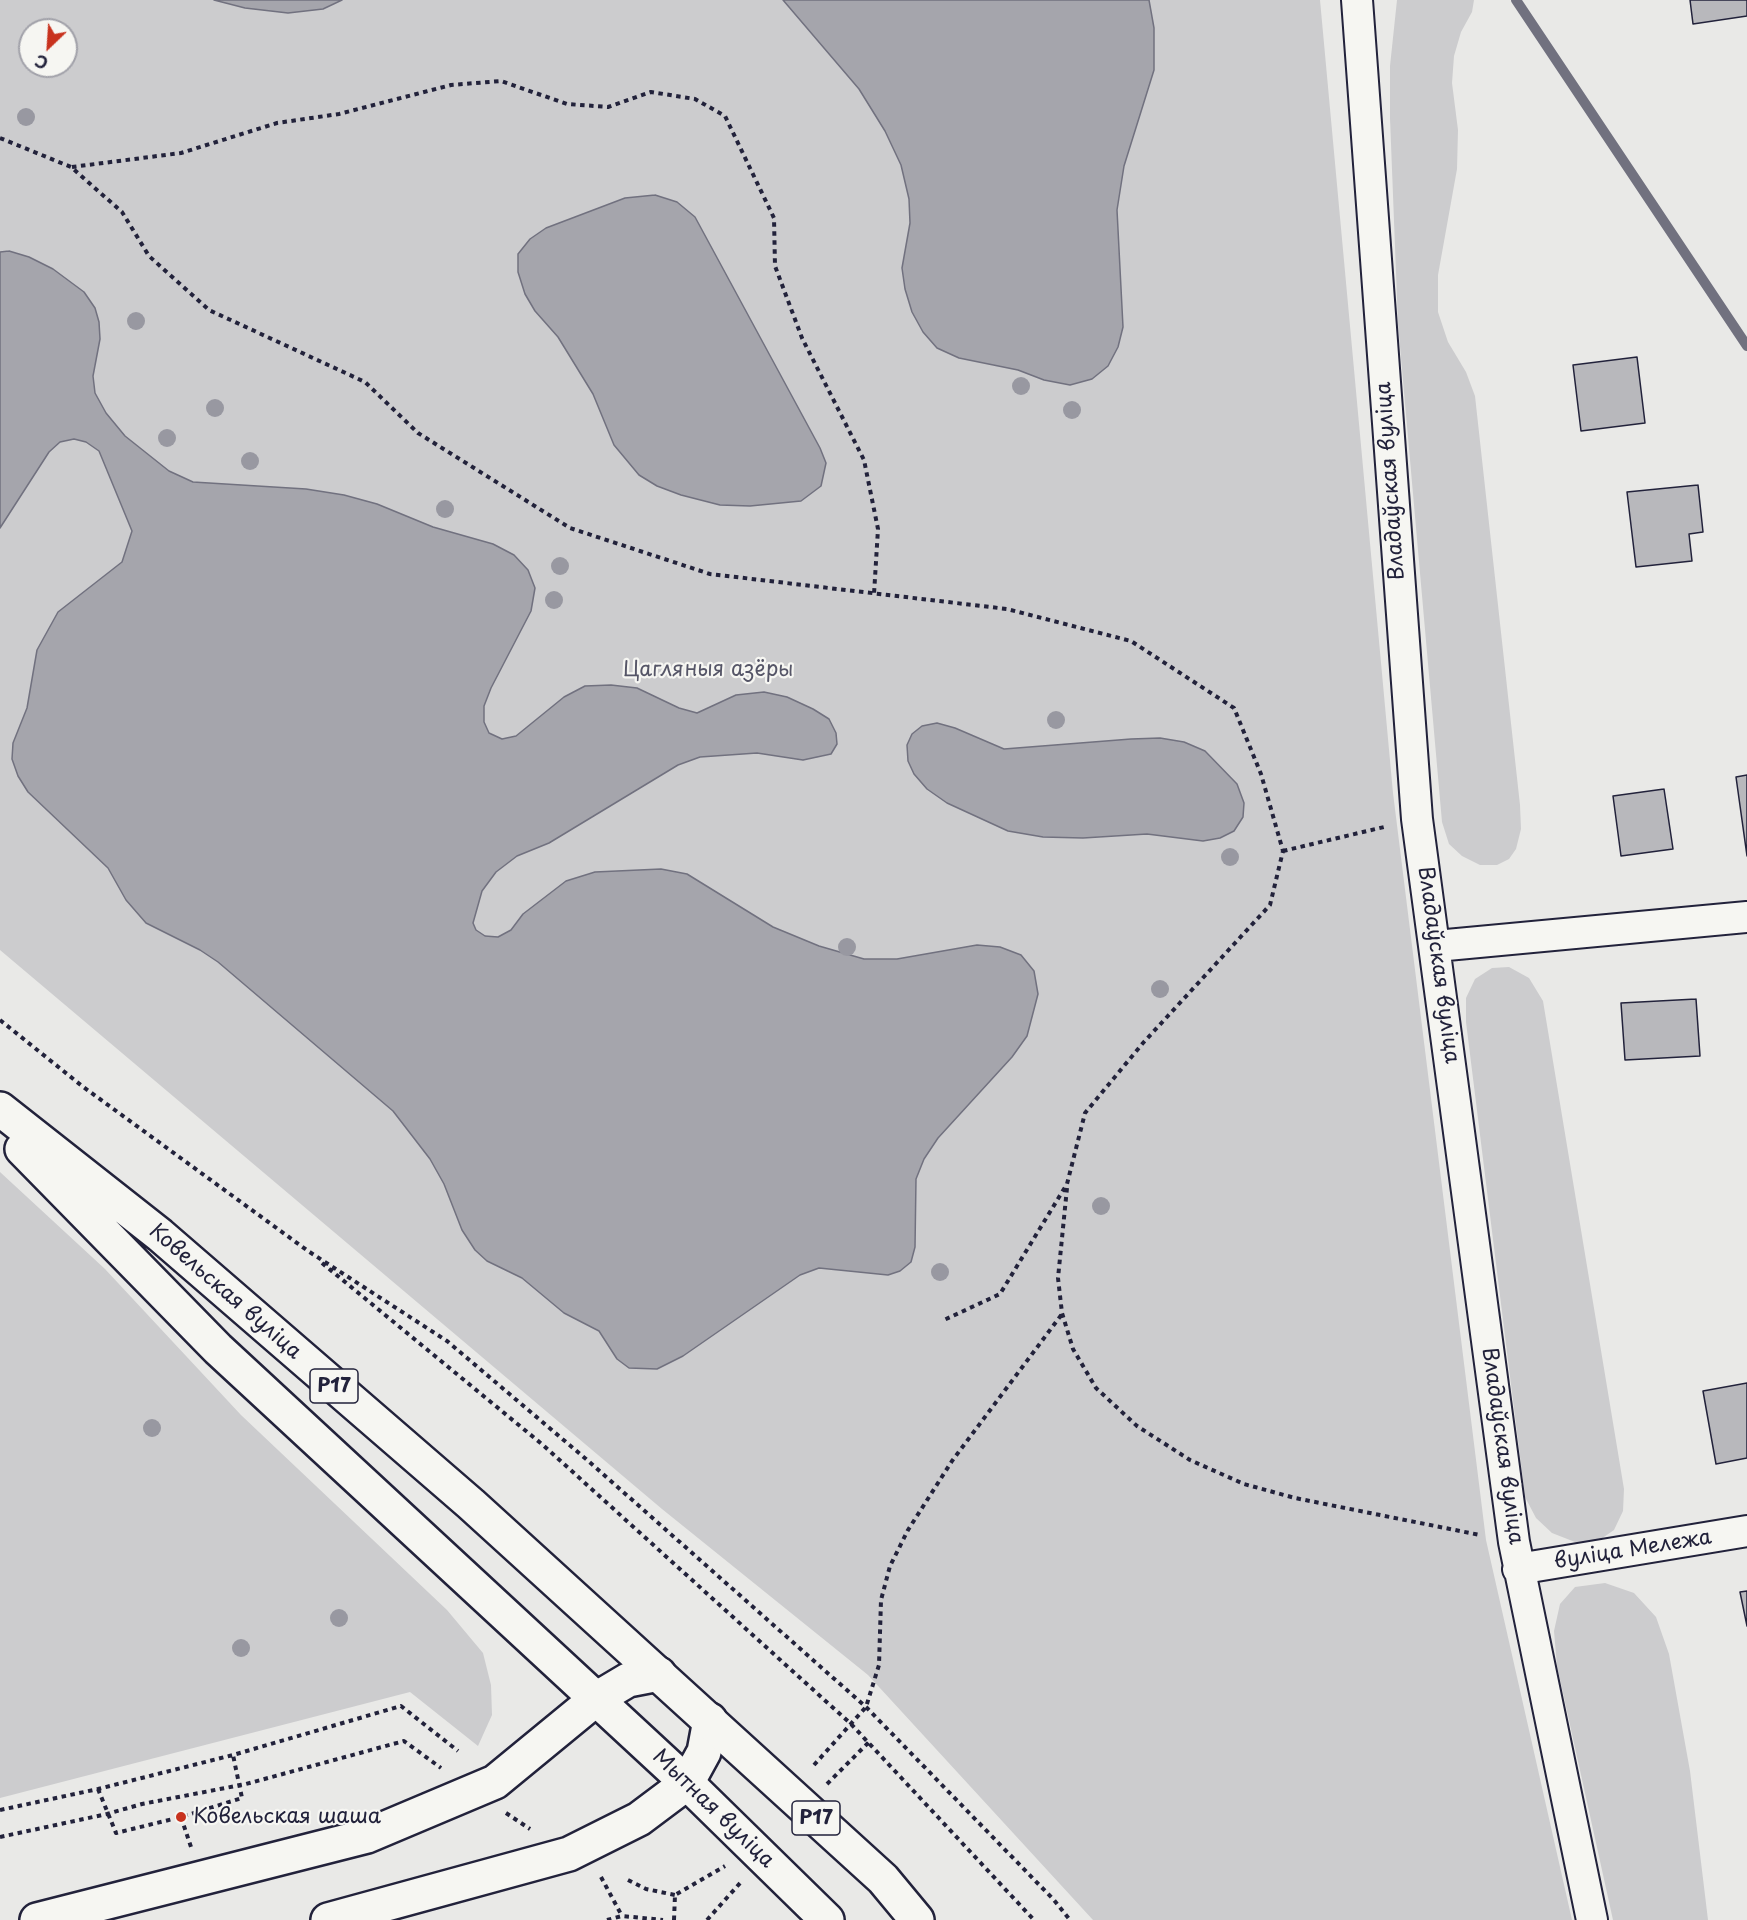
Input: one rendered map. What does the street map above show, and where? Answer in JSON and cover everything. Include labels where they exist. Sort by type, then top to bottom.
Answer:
[{"type":"main road","name":"Ковельская вуліца","points":[[0,1109],[160,1235],[471,1504],[659,1674]]},
{"type":"main road","name":"Р17","points":[[0,1126],[218,1349],[596,1699]]},
{"type":"main road","points":[[37,1920],[366,1836],[474,1793],[504,1777],[596,1699],[628,1680],[659,1674]]},
{"type":"main road","name":"Р17","points":[[659,1674],[883,1879],[917,1920]]},
{"type":"main road","name":"Мытная вуліца","points":[[596,1699],[687,1783],[828,1920]]},
{"type":"main road","points":[[328,1920],[569,1854],[639,1819],[687,1783],[704,1752],[710,1720]]},
{"type":"street","name":"Владаўская вуліца","points":[[1357,0],[1417,819],[1436,946],[1516,1555],[1592,1920]]},
{"type":"street","points":[[1436,946],[1747,917]]},
{"type":"street","name":"вуліца Мележа","points":[[1516,1555],[1747,1531]]},
{"type":"path","points":[[71,167],[181,153],[276,123],[339,114],[451,85],[501,81],[567,104],[608,107],[651,92],[695,99],[725,116],[774,218],[775,266],[802,338],[864,460],[878,529],[874,594]]},
{"type":"path","points":[[0,138],[71,167],[122,212],[149,256],[209,310],[364,382],[418,433],[570,528],[710,574],[1007,609],[1131,641],[1234,708],[1261,774],[1282,851],[1270,905],[1143,1043],[1085,1113],[1067,1184],[1058,1278],[1062,1313],[1073,1348],[1096,1388],[1137,1426],[1190,1460],[1244,1484],[1516,1555]]},
{"type":"path","points":[[1282,851],[1417,819]]},
{"type":"path","points":[[0,1020],[82,1086],[308,1251],[447,1341],[586,1459],[866,1707],[1054,1900],[1070,1920]]},
{"type":"path","points":[[944,1320],[1000,1294],[1067,1184]]},
{"type":"path","points":[[308,1251],[543,1445],[851,1724],[1034,1920]]},
{"type":"path","points":[[814,1765],[866,1707],[879,1665],[881,1600],[890,1566],[903,1539],[952,1461],[1062,1313]]},
{"type":"path","points":[[0,1810],[98,1789],[233,1755],[401,1706],[458,1751]]},
{"type":"path","points":[[0,1837],[142,1804],[239,1785],[404,1741],[474,1793],[600,1875],[622,1916]]},
{"type":"path","points":[[98,1789],[106,1814],[116,1833],[242,1798],[233,1755]]},
{"type":"path","points":[[628,1880],[646,1889],[675,1895],[725,1866]]},
{"type":"path","points":[[674,1920],[675,1895]]},
{"type":"path","points":[[607,1920],[622,1916],[663,1920]]},
{"type":"green space","name":"Цагляныя азёры","points":[[0,0],[1320,0],[1393,793],[1486,1540],[1572,1920],[1093,1920],[868,1675],[662,1509],[0,950]]},
{"type":"green space","points":[[1397,0],[1474,0],[1472,12],[1461,32],[1454,56],[1452,83],[1458,130],[1457,169],[1438,275],[1438,312],[1448,342],[1466,372],[1475,396],[1520,805],[1521,829],[1516,849],[1509,859],[1497,865],[1480,865],[1462,856],[1449,844],[1442,822],[1398,324],[1390,118],[1390,66]]},
{"type":"green space","points":[[1509,967],[1529,978],[1543,1001],[1624,1489],[1623,1511],[1614,1530],[1598,1541],[1575,1542],[1552,1533],[1536,1518],[1525,1497],[1466,1022],[1466,998],[1475,979],[1492,968]]},
{"type":"green space","points":[[0,1172],[105,1269],[241,1415],[447,1610],[483,1653],[491,1685],[492,1715],[478,1746],[410,1692],[0,1798]]},
{"type":"green space","points":[[1605,1583],[1634,1593],[1656,1617],[1669,1654],[1690,1771],[1708,1920],[1613,1920],[1557,1666],[1554,1631],[1560,1604],[1575,1587]]},
{"type":"shaded area","points":[[214,0],[342,0],[323,9],[288,13],[245,8]]},
{"type":"shaded area","points":[[783,0],[1149,0],[1154,28],[1154,70],[1124,166],[1117,210],[1123,327],[1118,347],[1108,366],[1092,379],[1070,385],[1044,380],[1018,370],[959,358],[937,348],[923,332],[912,312],[905,289],[902,268],[910,223],[909,199],[901,165],[885,131],[859,89]]},
{"type":"shaded area","points":[[655,195],[677,202],[695,217],[820,448],[826,463],[821,486],[801,501],[750,506],[720,505],[681,495],[657,486],[639,475],[614,445],[593,394],[558,337],[535,311],[525,294],[518,272],[518,254],[530,239],[546,228],[625,198]]},
{"type":"shaded area","points":[[9,251],[29,257],[53,269],[84,292],[95,308],[99,322],[100,339],[93,376],[95,393],[106,413],[125,436],[169,471],[193,482],[306,489],[344,495],[377,504],[433,527],[493,544],[514,555],[528,570],[535,588],[531,611],[484,706],[484,722],[489,733],[502,739],[516,736],[564,697],[585,686],[611,685],[637,688],[679,708],[697,713],[736,695],[764,692],[787,697],[829,719],[836,733],[837,744],[831,754],[803,760],[757,753],[700,757],[678,765],[549,843],[517,856],[496,872],[482,891],[473,923],[476,930],[485,936],[498,937],[511,930],[523,914],[566,881],[595,872],[661,869],[687,874],[773,927],[819,946],[864,959],[897,959],[977,945],[1000,947],[1021,955],[1034,971],[1038,994],[1027,1036],[1012,1057],[938,1138],[924,1159],[916,1179],[915,1247],[911,1262],[900,1271],[888,1275],[819,1268],[800,1275],[683,1356],[657,1369],[629,1368],[617,1359],[599,1331],[564,1313],[522,1278],[487,1261],[475,1250],[462,1230],[444,1184],[430,1159],[393,1111],[218,962],[200,950],[146,923],[126,900],[108,868],[28,792],[18,776],[12,759],[13,743],[27,708],[37,650],[58,612],[122,562],[132,531],[99,451],[86,442],[74,439],[60,442],[49,452],[0,528],[0,252]]},
{"type":"shaded area","points":[[937,723],[955,728],[1004,749],[1131,739],[1160,738],[1184,742],[1205,751],[1237,784],[1244,803],[1243,817],[1234,831],[1220,838],[1203,841],[1147,834],[1083,838],[1043,837],[1008,831],[947,803],[927,789],[914,774],[908,761],[907,745],[912,734],[922,726]]},
{"type":"building","points":[[1690,0],[1747,0],[1747,16],[1693,24]]},
{"type":"building","points":[[1637,357],[1645,423],[1581,431],[1573,365]]},
{"type":"building","points":[[1698,485],[1703,532],[1689,534],[1692,561],[1636,567],[1627,492]]},
{"type":"building","points":[[1747,775],[1747,856],[1736,777]]},
{"type":"building","points":[[1664,789],[1673,849],[1621,856],[1613,796]]},
{"type":"building","points":[[1696,999],[1700,1056],[1625,1060],[1621,1003]]},
{"type":"building","points":[[1747,1383],[1747,1458],[1716,1464],[1703,1391]]},
{"type":"building","points":[[1747,1591],[1747,1626],[1740,1592]]},
{"type":"waterway","points":[[1516,0],[1747,346]]},
{"type":"place","name":"Ковельская шаша","points":[[181,1817]]}]
